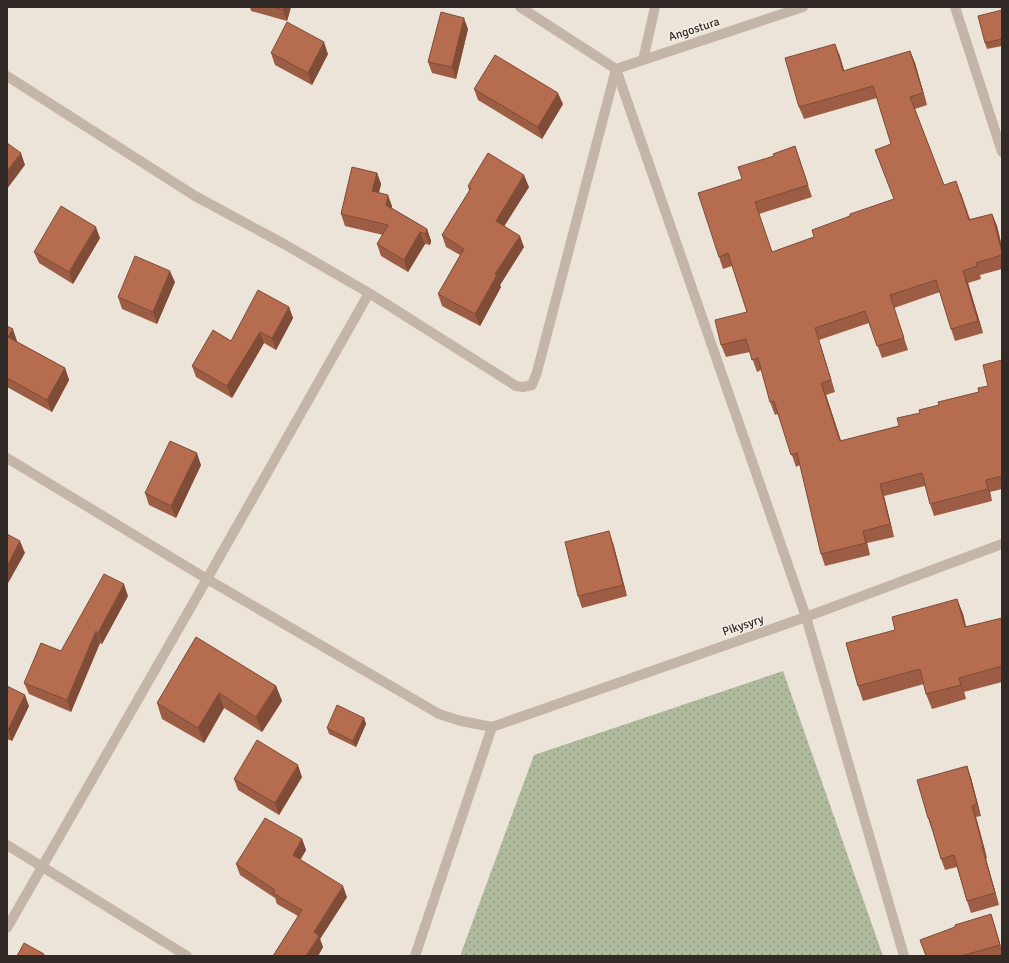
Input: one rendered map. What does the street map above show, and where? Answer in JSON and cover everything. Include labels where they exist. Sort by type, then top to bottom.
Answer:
[{"type":"street","points":[[520,7],[616,69],[806,617],[904,956]]},
{"type":"street","points":[[643,60],[655,7]]},
{"type":"street","name":"Angostura","points":[[616,69],[803,7]]},
{"type":"street","points":[[955,7],[1002,152]]},
{"type":"street","points":[[7,76],[196,196],[369,293],[516,386],[523,387],[532,385],[537,372],[616,69]]},
{"type":"street","points":[[7,928],[369,293]]},
{"type":"street","points":[[7,458],[207,579],[439,714],[461,721],[492,727],[415,956]]},
{"type":"street","name":"Pikysyry","points":[[492,727],[806,617],[1002,544]]},
{"type":"street","points":[[7,845],[187,956]]},
{"type":"green space","points":[[783,671],[883,956],[460,956],[534,755]]},
{"type":"building","points":[[273,7],[283,7],[283,10]]},
{"type":"building","points":[[1002,10],[1002,39],[985,43],[978,16]]},
{"type":"building","points":[[441,12],[464,18],[452,67],[428,62]]},
{"type":"building","points":[[287,22],[324,42],[308,73],[271,53]]},
{"type":"building","points":[[835,44],[843,71],[910,51],[923,93],[910,97],[944,185],[956,181],[969,220],[992,214],[1002,252],[1002,255],[976,263],[977,266],[963,271],[978,321],[951,329],[936,280],[890,295],[904,338],[877,346],[865,311],[815,328],[831,380],[821,383],[840,441],[899,426],[897,418],[920,413],[919,410],[939,405],[938,402],[979,392],[978,388],[988,386],[983,365],[1002,360],[1002,476],[986,480],[988,489],[930,504],[922,473],[880,484],[890,524],[863,531],[866,543],[821,554],[797,453],[791,455],[774,401],[770,402],[758,358],[752,360],[746,339],[721,345],[715,320],[747,312],[728,253],[719,257],[698,193],[742,179],[738,167],[774,156],[773,154],[795,146],[808,185],[755,202],[772,252],[814,237],[812,230],[850,216],[850,214],[894,199],[875,150],[891,144],[873,86],[799,107],[785,58]]},
{"type":"building","points":[[495,55],[558,93],[538,127],[474,89]]},
{"type":"building","points":[[7,143],[21,153],[7,171]]},
{"type":"building","points":[[488,153],[524,175],[496,221],[520,236],[495,274],[497,275],[475,314],[438,294],[464,249],[442,235],[471,188],[468,186]]},
{"type":"building","points":[[352,167],[377,173],[372,191],[388,195],[386,205],[427,229],[425,234],[420,232],[404,260],[377,244],[388,225],[341,214]]},
{"type":"building","points":[[61,206],[96,227],[69,272],[34,252]]},
{"type":"building","points":[[135,256],[170,271],[153,312],[118,297]]},
{"type":"building","points":[[258,290],[289,307],[272,338],[260,332],[227,386],[192,366],[213,330],[231,341]]},
{"type":"building","points":[[7,326],[13,329],[8,337],[65,368],[47,400],[7,378]]},
{"type":"building","points":[[170,441],[197,453],[171,506],[145,493]]},
{"type":"building","points":[[609,531],[623,585],[578,596],[565,542]]},
{"type":"building","points":[[7,534],[20,541],[7,566]]},
{"type":"building","points":[[104,574],[124,584],[98,633],[96,631],[67,700],[24,683],[41,643],[61,651]]},
{"type":"building","points":[[957,599],[965,627],[1002,618],[1002,666],[959,678],[961,685],[926,694],[920,669],[858,686],[846,643],[895,630],[892,617]]},
{"type":"building","points":[[196,637],[276,686],[256,717],[219,693],[198,728],[157,703]]},
{"type":"building","points":[[7,686],[25,695],[8,730],[7,729]]},
{"type":"building","points":[[337,705],[364,718],[353,741],[327,728]]},
{"type":"building","points":[[257,740],[298,765],[275,803],[234,779]]},
{"type":"building","points":[[967,766],[977,804],[972,806],[995,893],[967,901],[954,855],[941,859],[917,780]]},
{"type":"building","points":[[265,818],[302,839],[293,855],[343,886],[314,932],[319,936],[306,956],[273,956],[302,910],[273,893],[275,890],[236,864]]},
{"type":"building","points":[[991,914],[1000,945],[961,956],[926,956],[920,940],[955,927],[955,925]]},
{"type":"building","points":[[24,943],[44,954],[43,956],[17,956]]}]
